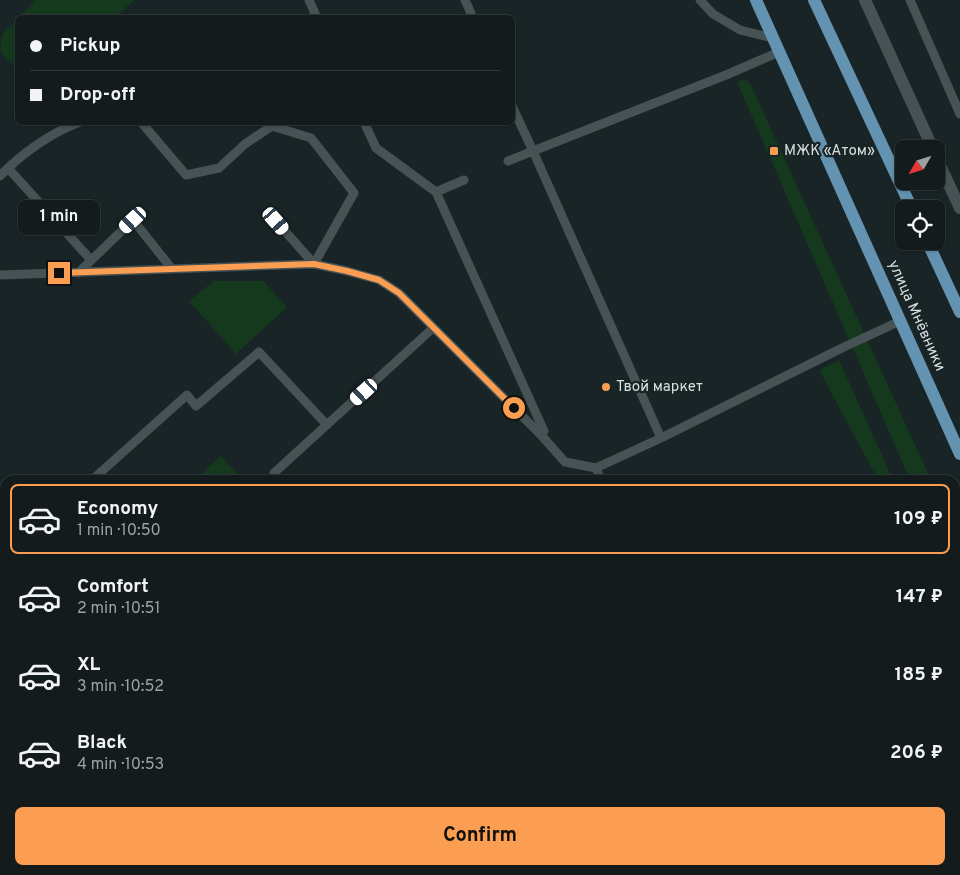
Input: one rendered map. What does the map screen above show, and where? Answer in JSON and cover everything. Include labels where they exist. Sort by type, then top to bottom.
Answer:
[{"type":"main road","name":"улица Мнёвники","points":[[756,0],[960,454]]},
{"type":"main road","points":[[814,0],[908,200]]},
{"type":"main road","points":[[865,0],[929,140]]},
{"type":"main road","points":[[945,176],[960,208]]},
{"type":"main road","points":[[931,250],[960,312]]},
{"type":"lane","points":[[309,0],[316,15]]},
{"type":"lane","points":[[466,0],[472,15]]},
{"type":"lane","points":[[700,0],[713,14],[740,30],[773,38]]},
{"type":"lane","points":[[910,0],[960,114]]},
{"type":"lane","points":[[508,161],[780,52]]},
{"type":"lane","points":[[515,113],[660,438]]},
{"type":"lane","points":[[0,176],[19,157],[72,125]]},
{"type":"lane","points":[[144,125],[186,176],[219,168],[245,144],[272,126],[311,138],[354,193],[314,264]]},
{"type":"lane","points":[[365,125],[376,148],[436,192],[544,431],[541,435]]},
{"type":"lane","points":[[8,168],[91,260]]},
{"type":"lane","points":[[436,192],[464,180]]},
{"type":"lane","points":[[78,273],[133,220],[172,269]]},
{"type":"lane","points":[[276,221],[314,264]]},
{"type":"lane","points":[[0,276],[314,264],[379,280],[399,293],[541,435],[565,462],[596,468],[900,321]]},
{"type":"lane","points":[[274,473],[433,328]]},
{"type":"lane","points":[[98,475],[187,395],[196,406],[260,352],[327,425]]},
{"type":"lane","points":[[596,468],[599,475]]},
{"type":"green space","points":[[36,0],[134,0],[118,15],[21,15]]},
{"type":"green space","points":[[15,21],[15,67],[0,51],[2,35]]},
{"type":"green space","points":[[742,80],[748,81],[751,85],[929,475],[908,475],[737,82]]},
{"type":"green space","points":[[214,281],[263,281],[287,307],[236,354],[189,301]]},
{"type":"green space","points":[[839,360],[891,475],[875,475],[819,370]]},
{"type":"green space","points":[[221,456],[238,475],[200,475]]},
{"type":"place","name":"МЖК «Атом»","points":[[774,151]]},
{"type":"place","name":"Твой маркет","points":[[606,387]]},
{"type":"route","points":[[59,273],[314,264],[379,280],[399,293],[514,408]]}]
